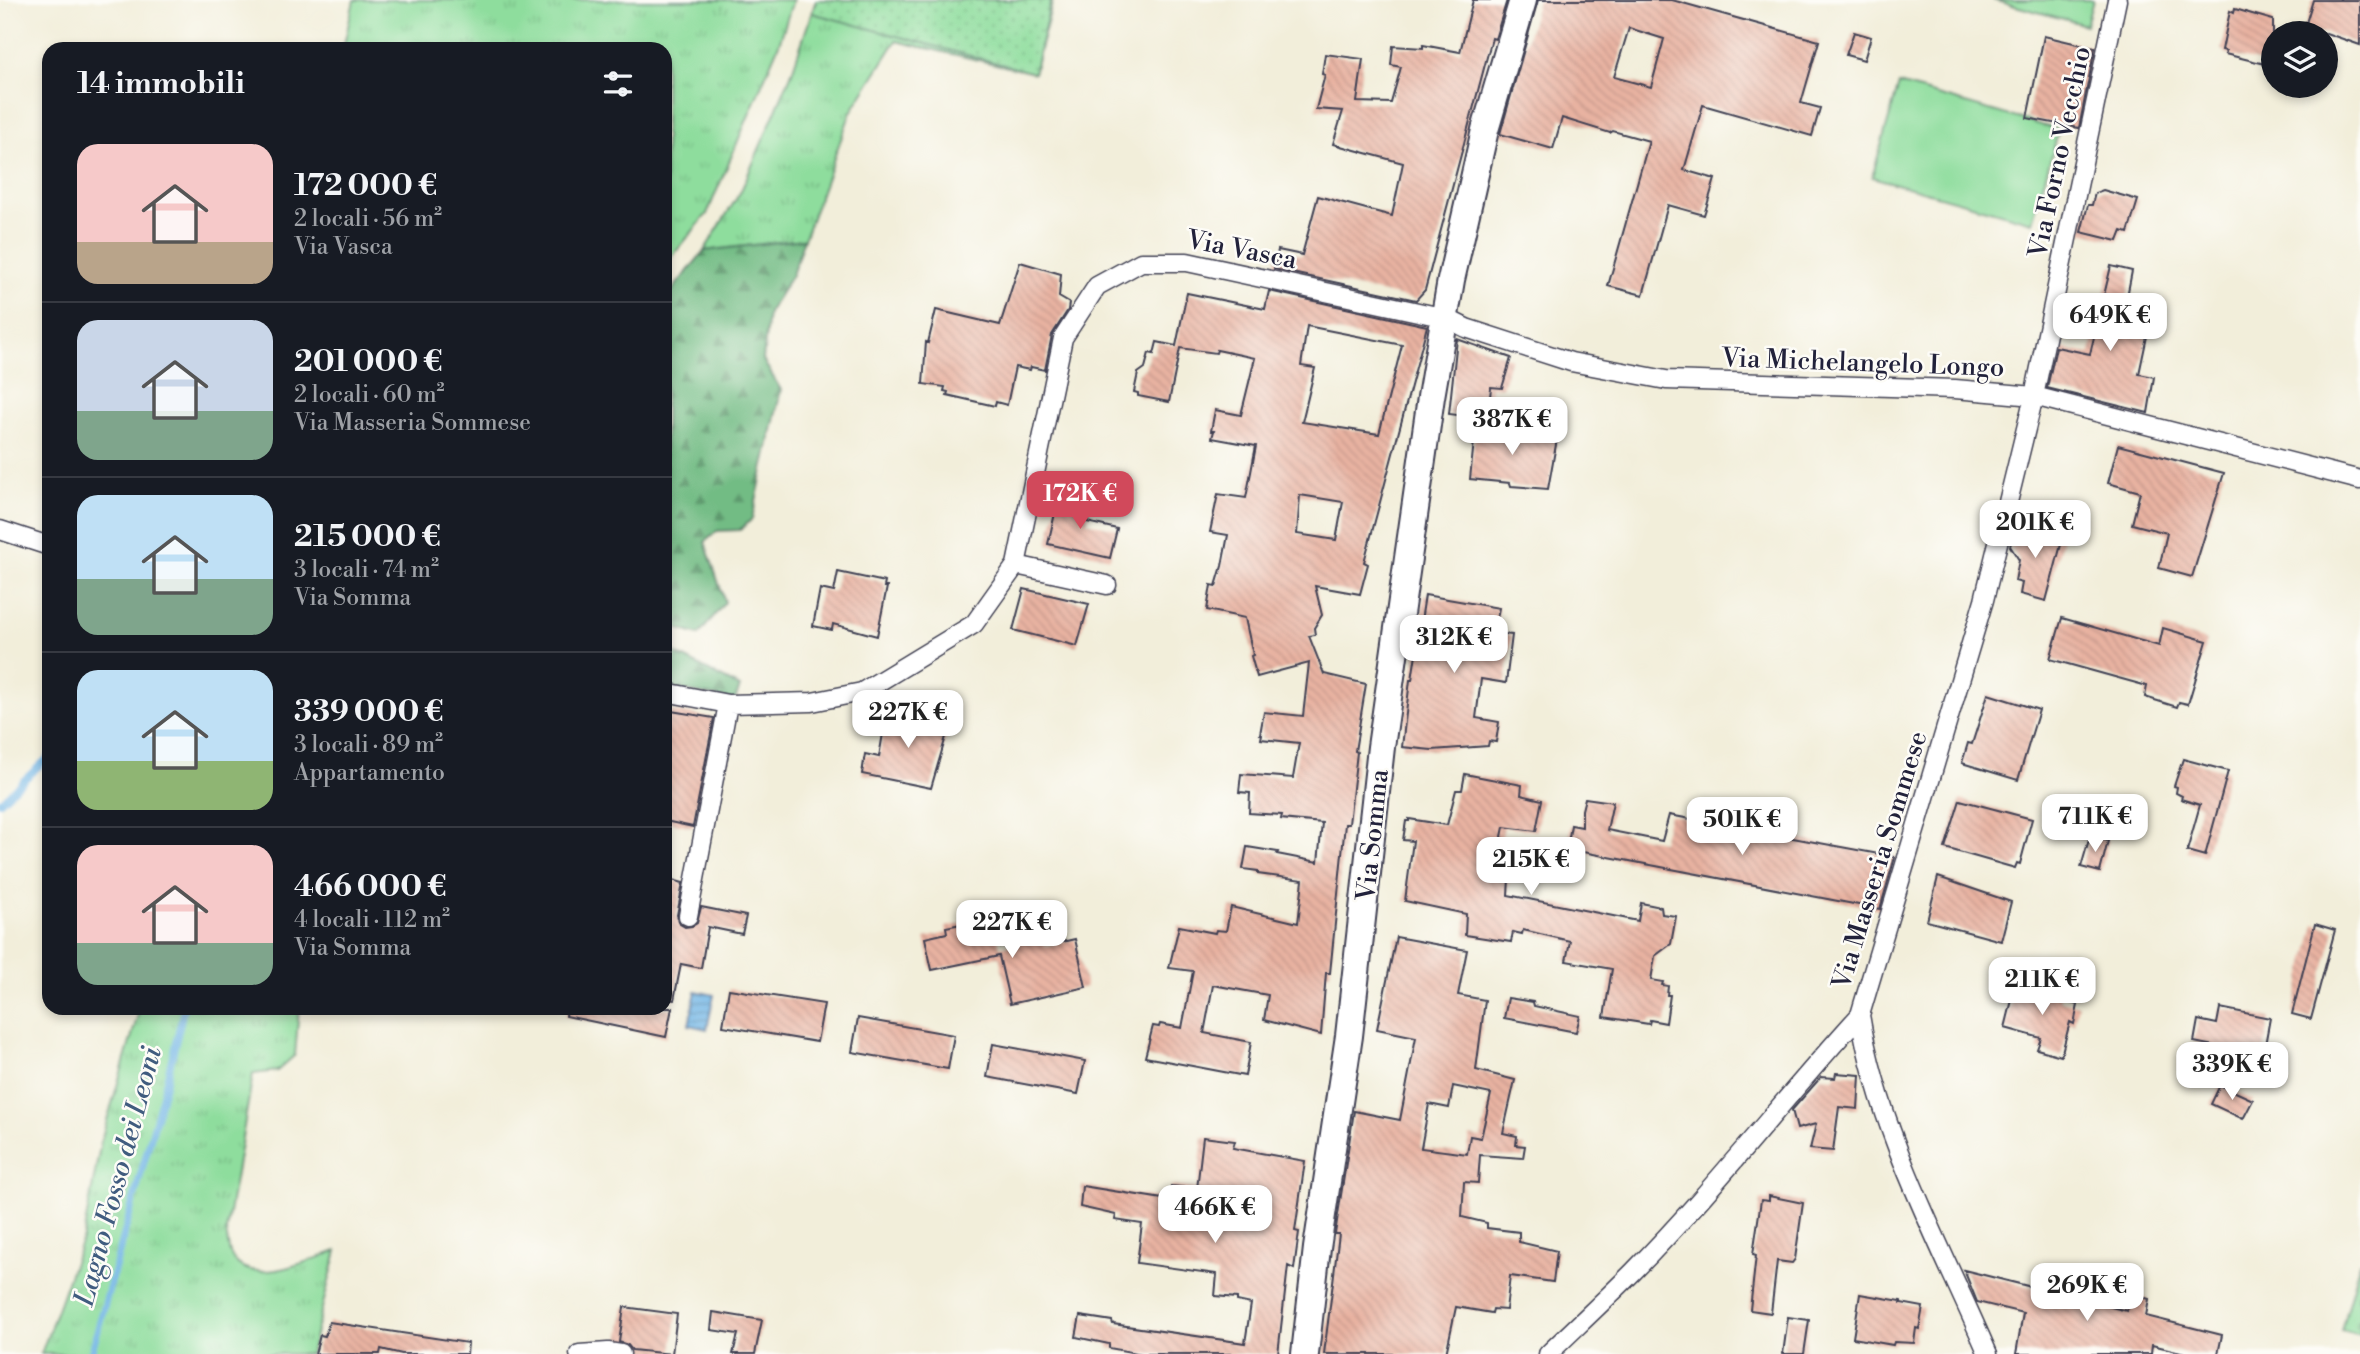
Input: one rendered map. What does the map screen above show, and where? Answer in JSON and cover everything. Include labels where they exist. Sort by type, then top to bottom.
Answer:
[{"type":"street","name":"Via Somma","points":[[1305,1354],[1317,1248],[1351,1022],[1381,747],[1415,504],[1451,280],[1485,130],[1523,0]]},
{"type":"street","name":"Via Forno Vecchio","points":[[2034,396],[2117,0]]},
{"type":"street","name":"Via Vasca","points":[[672,693],[728,704],[812,702],[862,692],[974,624],[1016,565],[1063,338],[1097,286],[1141,262],[1187,262],[1446,317]]},
{"type":"street","name":"Via Michelangelo Longo","points":[[1446,317],[1466,328],[1571,362],[1665,380],[1955,388],[2034,396],[2360,480]]},
{"type":"street","name":"Via Masseria Sommese","points":[[1548,1354],[1634,1271],[1860,1015],[1984,600],[2034,396]]},
{"type":"street","points":[[0,530],[42,544]]},
{"type":"street","points":[[1016,565],[1107,585]]},
{"type":"street","points":[[688,916],[728,704]]},
{"type":"street","points":[[1860,1015],[1865,1046],[1890,1128],[1988,1354]]},
{"type":"street","points":[[579,1354],[621,1354]]},
{"type":"green space","points":[[354,0],[793,0],[779,44],[707,214],[672,256],[672,42],[345,42]]},
{"type":"green space","points":[[816,0],[1053,0],[1034,73],[896,41],[851,112],[804,239],[704,251],[741,191],[791,75]]},
{"type":"green space","points":[[816,0],[1051,0],[1034,73],[812,13]]},
{"type":"green space","points":[[1993,0],[2093,0],[2086,25]]},
{"type":"green space","points":[[1899,84],[2059,130],[2032,222],[1872,177]]},
{"type":"green space","points":[[804,239],[792,275],[768,313],[763,360],[781,390],[752,519],[740,530],[717,531],[705,542],[725,602],[699,635],[672,627],[672,290],[704,251]]},
{"type":"green space","points":[[672,652],[740,687],[735,700],[672,688]]},
{"type":"green space","points":[[138,1015],[298,1015],[295,1055],[277,1071],[253,1074],[226,1231],[230,1253],[238,1264],[250,1270],[280,1269],[337,1251],[310,1354],[41,1354],[83,1237],[101,1141]]},
{"type":"green space","points":[[2360,1261],[2360,1335],[2341,1330]]},
{"type":"water","points":[[696,991],[714,995],[707,1029],[689,1025]]},
{"type":"building","points":[[1473,0],[1507,0],[1495,39],[1492,38],[1425,290],[1416,300],[1274,269],[1278,250],[1302,255],[1318,196],[1392,216],[1403,163],[1333,144],[1343,111],[1316,109],[1325,75],[1322,74],[1325,54],[1363,59],[1357,102],[1391,103],[1401,67],[1391,65],[1393,46],[1423,48],[1423,45],[1460,52]]},
{"type":"building","points":[[1538,0],[1672,0],[1819,41],[1801,103],[1820,108],[1812,136],[1703,105],[1684,170],[1715,179],[1704,215],[1668,205],[1643,295],[1608,286],[1649,141],[1613,131],[1610,133],[1562,118],[1553,149],[1500,134]],"holes":[[[1629,28],[1664,39],[1651,87],[1614,77]]]},
{"type":"building","points":[[2313,0],[2360,0],[2360,45],[2338,37],[2338,21],[2307,21]]},
{"type":"building","points":[[2235,9],[2273,20],[2261,21],[2261,63],[2225,54],[2226,51],[2222,50],[2230,11],[2234,13]]},
{"type":"building","points":[[1854,32],[1871,37],[1864,60],[1846,55]]},
{"type":"building","points":[[2044,36],[2095,48],[2079,128],[2027,118]]},
{"type":"building","points":[[2103,190],[2138,200],[2128,233],[2122,231],[2118,241],[2081,232],[2088,205],[2092,205],[2095,193]]},
{"type":"building","points":[[1020,262],[1061,274],[1059,297],[1069,303],[1068,310],[1052,335],[1045,370],[1015,367],[1007,405],[996,402],[995,406],[947,395],[945,387],[923,384],[926,342],[928,343],[936,310],[1000,325]]},
{"type":"building","points":[[2111,266],[2132,271],[2126,302],[2153,308],[2139,374],[2154,377],[2148,413],[2047,388],[2056,347],[2090,354]]},
{"type":"building","points":[[1269,291],[1427,326],[1364,562],[1368,564],[1360,594],[1315,586],[1322,615],[1314,628],[1315,635],[1309,636],[1324,674],[1366,684],[1355,751],[1349,824],[1345,824],[1321,1035],[1264,1020],[1268,995],[1213,985],[1204,1033],[1251,1042],[1245,1076],[1145,1057],[1153,1026],[1159,1027],[1160,1024],[1182,1028],[1193,971],[1169,968],[1179,926],[1215,933],[1216,930],[1226,931],[1231,907],[1298,923],[1303,880],[1258,874],[1258,871],[1243,869],[1247,847],[1318,862],[1322,823],[1281,819],[1282,815],[1249,813],[1250,793],[1239,792],[1241,774],[1293,778],[1299,743],[1261,739],[1260,734],[1264,712],[1303,716],[1309,663],[1257,677],[1245,618],[1207,610],[1211,585],[1216,586],[1228,535],[1210,532],[1218,494],[1246,498],[1256,446],[1212,438],[1215,410],[1241,415],[1255,358],[1217,350],[1216,353],[1180,348],[1169,402],[1138,396],[1138,393],[1134,392],[1138,373],[1145,368],[1149,353],[1154,354],[1157,342],[1176,346],[1187,293],[1265,309]],"holes":[[[1307,326],[1402,345],[1379,434],[1302,422],[1315,368],[1301,366]],[[1300,495],[1343,502],[1336,540],[1297,534]]]},
{"type":"building","points":[[1457,339],[1511,358],[1502,388],[1491,387],[1488,419],[1449,414]]},
{"type":"building","points":[[1476,422],[1514,428],[1520,439],[1530,431],[1557,439],[1548,489],[1470,479]]},
{"type":"building","points":[[2118,445],[2224,473],[2192,577],[2159,568],[2167,533],[2132,524],[2140,492],[2108,483]]},
{"type":"building","points":[[1058,500],[1090,507],[1087,522],[1117,529],[1110,558],[1048,544]]},
{"type":"building","points":[[2017,524],[2063,537],[2046,601],[2020,594],[2022,583],[2015,581],[2019,560],[2010,546]]},
{"type":"building","points":[[838,572],[885,582],[884,587],[887,587],[877,636],[833,624],[832,630],[813,626],[820,589],[834,592]]},
{"type":"building","points":[[1024,589],[1089,604],[1077,646],[1013,630]]},
{"type":"building","points":[[1425,595],[1499,608],[1494,633],[1512,635],[1506,683],[1481,679],[1476,718],[1499,722],[1496,742],[1489,741],[1488,746],[1432,750],[1402,747],[1410,680]]},
{"type":"building","points":[[2062,618],[2159,646],[2163,628],[2207,641],[2188,704],[2179,702],[2177,707],[2145,697],[2147,686],[2050,659]]},
{"type":"building","points":[[1988,694],[2039,710],[2018,780],[1962,763],[1968,743],[1972,744]]},
{"type":"building","points":[[887,710],[950,723],[931,788],[862,774],[865,754],[879,757]]},
{"type":"building","points":[[672,711],[714,718],[693,827],[672,822]]},
{"type":"building","points":[[2183,759],[2228,771],[2205,856],[2187,851],[2200,805],[2181,799],[2182,796],[2176,793],[2177,787],[2174,786]]},
{"type":"building","points":[[1465,774],[1522,785],[1521,795],[1542,800],[1536,831],[1504,827],[1494,875],[1509,879],[1508,895],[1638,921],[1641,903],[1661,907],[1662,914],[1676,916],[1671,944],[1655,956],[1651,980],[1663,982],[1662,985],[1668,986],[1667,995],[1670,995],[1666,1023],[1650,1020],[1649,1024],[1604,1017],[1612,969],[1566,961],[1570,941],[1523,930],[1522,934],[1513,932],[1511,942],[1465,935],[1466,914],[1405,901],[1413,841],[1403,840],[1406,821],[1409,819],[1447,825],[1456,790],[1462,790]]},
{"type":"building","points":[[1585,798],[1613,802],[1607,830],[1662,841],[1669,815],[1895,857],[1880,909],[1567,849],[1571,825],[1582,827]]},
{"type":"building","points":[[1960,800],[2032,819],[2020,864],[2017,863],[2015,868],[1945,848]]},
{"type":"building","points":[[2090,836],[2108,841],[2100,872],[2081,867]]},
{"type":"building","points":[[1938,877],[2011,902],[2001,941],[1927,921]]},
{"type":"building","points":[[672,880],[683,883],[677,915],[680,924],[685,927],[697,923],[701,907],[746,916],[742,934],[708,927],[701,968],[681,964],[674,1000]]},
{"type":"building","points":[[966,923],[967,929],[995,923],[1000,947],[1043,937],[1045,946],[1075,939],[1086,987],[1010,1004],[999,956],[932,970],[925,938],[947,933],[946,927]]},
{"type":"building","points":[[2315,924],[2335,930],[2311,1019],[2292,1014]]},
{"type":"building","points":[[1396,937],[1467,950],[1458,995],[1485,1000],[1476,1070],[1515,1080],[1503,1133],[1517,1136],[1516,1145],[1525,1146],[1523,1158],[1480,1155],[1478,1183],[1464,1182],[1462,1217],[1487,1223],[1487,1228],[1519,1232],[1519,1242],[1557,1251],[1553,1282],[1510,1276],[1506,1310],[1493,1309],[1492,1313],[1456,1307],[1446,1354],[1324,1354],[1339,1234],[1335,1234],[1354,1111],[1400,1120],[1416,1037],[1377,1029]],"holes":[[[1453,1086],[1491,1094],[1481,1138],[1470,1136],[1467,1154],[1421,1148],[1429,1104],[1449,1108]]]},
{"type":"building","points":[[2032,983],[2061,991],[2059,1000],[2078,1005],[2074,1024],[2070,1022],[2061,1056],[2037,1049],[2041,1038],[2005,1028],[2014,992],[2029,996]]},
{"type":"building","points":[[729,989],[824,1004],[817,1042],[723,1026]]},
{"type":"building","points":[[1508,998],[1533,1002],[1534,1006],[1580,1016],[1576,1032],[1504,1018]]},
{"type":"building","points":[[2220,1008],[2270,1018],[2263,1056],[2194,1042],[2198,1020],[2217,1024]]},
{"type":"building","points":[[566,1015],[671,1015],[666,1037]]},
{"type":"building","points":[[858,1018],[954,1035],[948,1069],[852,1052]]},
{"type":"building","points":[[993,1044],[1085,1061],[1078,1094],[987,1077]]},
{"type":"building","points":[[1836,1073],[1860,1075],[1858,1109],[1839,1107],[1833,1151],[1810,1149],[1816,1124],[1797,1129],[1792,1110],[1821,1077],[1835,1078]]},
{"type":"building","points":[[2220,1085],[2253,1100],[2243,1119],[2211,1104]]},
{"type":"building","points":[[1203,1137],[1235,1141],[1233,1148],[1305,1161],[1295,1231],[1299,1232],[1294,1269],[1288,1266],[1278,1354],[1142,1354],[1109,1348],[1109,1344],[1076,1337],[1080,1316],[1112,1321],[1113,1324],[1245,1343],[1251,1304],[1237,1301],[1237,1298],[1215,1296],[1217,1274],[1137,1263],[1142,1224],[1115,1220],[1116,1215],[1080,1207],[1082,1186],[1169,1200],[1171,1186],[1197,1189]]},
{"type":"building","points":[[1769,1196],[1803,1203],[1795,1259],[1792,1263],[1777,1261],[1771,1313],[1750,1310],[1756,1255],[1753,1254],[1761,1200],[1769,1201]]},
{"type":"building","points":[[1964,1270],[2127,1311],[2131,1294],[2149,1299],[2146,1316],[2222,1335],[2218,1354],[2189,1354],[2152,1345],[2151,1354],[2016,1354],[2023,1313],[1977,1302]]},
{"type":"building","points":[[1860,1294],[1923,1307],[1914,1343],[1894,1342],[1893,1345],[1853,1338]]},
{"type":"building","points":[[624,1307],[677,1314],[672,1354],[632,1350],[628,1345],[619,1342]]},
{"type":"building","points":[[713,1312],[762,1320],[755,1354],[733,1354],[738,1334],[711,1330]]},
{"type":"building","points":[[1788,1317],[1809,1320],[1804,1354],[1783,1354]]},
{"type":"building","points":[[329,1322],[468,1343],[467,1354],[402,1354],[381,1349],[380,1354],[315,1354],[320,1335],[325,1336]]},
{"type":"waterway","points":[[0,802],[42,763]]},
{"type":"waterway","name":"Lagno Fosso dei Leoni","points":[[91,1354],[182,1015]]}]
